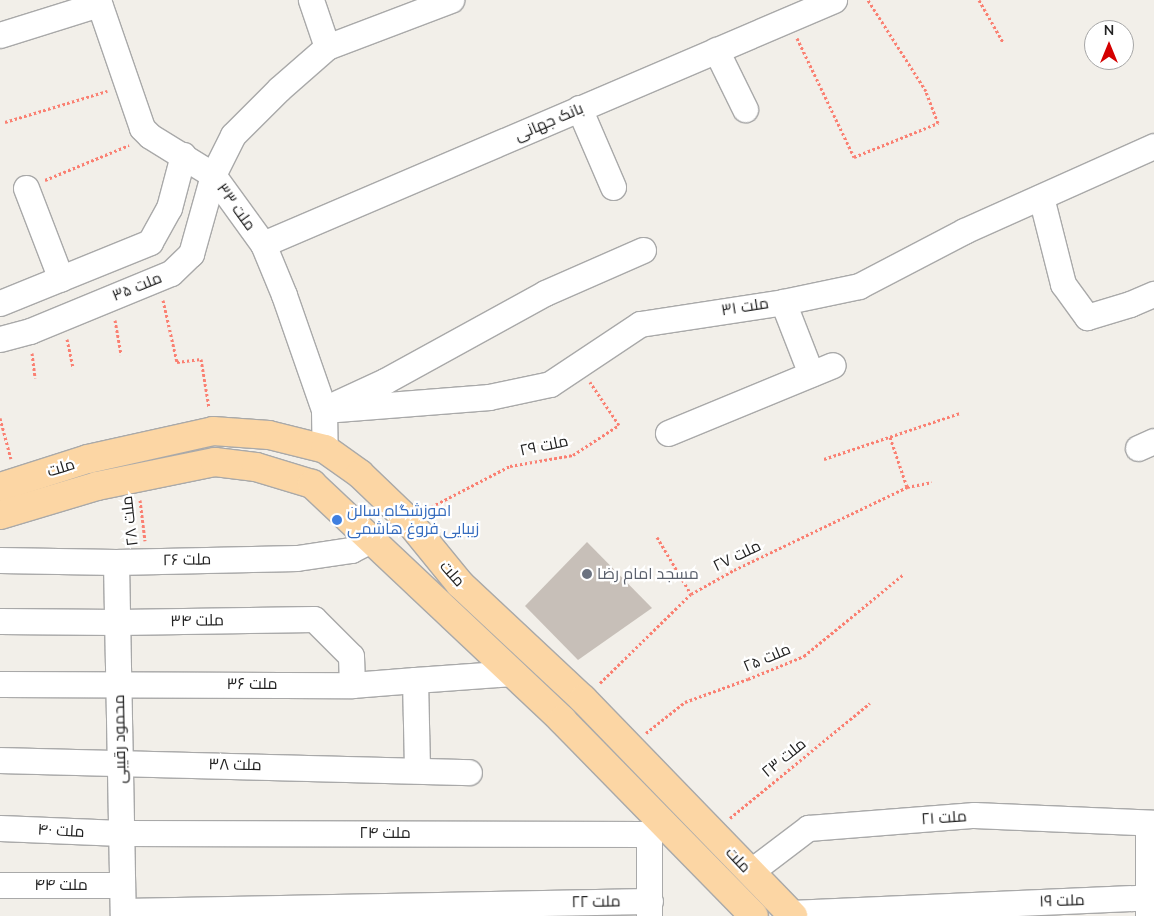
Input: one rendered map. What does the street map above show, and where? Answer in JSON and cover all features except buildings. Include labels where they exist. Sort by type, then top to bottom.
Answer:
[{"type":"main road","name":"ملت","points":[[8,484],[88,459],[213,430],[269,435],[325,448],[360,474],[407,519],[460,584],[583,699],[792,914]]},
{"type":"main road","name":"ملت","points":[[0,515],[97,486],[215,462],[256,467],[312,484],[562,720],[657,829],[754,916]]},
{"type":"main road","points":[[437,604],[460,584]]},
{"type":"main road","points":[[657,829],[684,804]]},
{"type":"street","points":[[311,0],[327,47],[451,0]]},
{"type":"street","name":"بانک جهانی","points":[[263,244],[834,0]]},
{"type":"street","points":[[0,35],[98,2]]},
{"type":"street","name":"ملت ۳۳","points":[[98,2],[142,128],[150,136],[214,175],[263,244],[284,295],[324,410],[325,448]]},
{"type":"street","name":"ملت ۳۵","points":[[0,339],[30,331],[171,273],[192,254],[214,175],[232,135],[279,89],[327,47]]},
{"type":"street","points":[[716,50],[745,109]]},
{"type":"street","points":[[579,108],[613,187]]},
{"type":"street","name":"ملت ۳۱","points":[[324,410],[489,397],[550,384],[640,324],[783,302],[859,286],[964,231],[1154,146]]},
{"type":"street","points":[[0,303],[150,242],[169,208],[183,155]]},
{"type":"street","points":[[26,188],[61,279]]},
{"type":"street","points":[[1042,197],[1063,284],[1087,317],[1130,304],[1154,294]]},
{"type":"street","points":[[324,410],[385,380],[545,293],[643,250]]},
{"type":"street","points":[[668,433],[822,369],[783,302]]},
{"type":"street","name":"ملت ۲۶","points":[[9,560],[116,562],[297,558],[351,550],[371,540]]},
{"type":"street","name":"محمود رقیبی","points":[[116,562],[123,914]]},
{"type":"street","name":"ملت ۳۴","points":[[0,621],[118,622],[314,619],[350,656],[352,685]]},
{"type":"street","name":"ملت ۳۶","points":[[0,684],[352,685],[512,673]]},
{"type":"street","points":[[416,680],[417,770]]},
{"type":"street","name":"ملت ۳۸","points":[[0,760],[469,772]]},
{"type":"street","name":"ملت ۲۱","points":[[750,872],[808,828],[974,815],[1151,823]]},
{"type":"street","points":[[1151,823],[1151,903]]},
{"type":"street","name":"ملت ۴۰","points":[[0,828],[121,833]]},
{"type":"street","points":[[649,908],[657,829]]},
{"type":"street","name":"ملت ۲۴","points":[[121,833],[657,829]]},
{"type":"street","name":"ملت ۴۴","points":[[0,885],[122,885]]},
{"type":"street","name":"ملت ۱۹","points":[[792,914],[1151,903]]},
{"type":"street","name":"ملت ۲۲","points":[[123,914],[649,908]]},
{"type":"path","points":[[788,19],[854,157],[938,123],[926,91],[868,0]]},
{"type":"path","points":[[979,0],[1003,42]]},
{"type":"path","points":[[5,122],[127,85]]},
{"type":"path","points":[[26,188],[150,136]]},
{"type":"path","points":[[158,278],[177,362],[201,359],[213,430]]},
{"type":"path","points":[[111,297],[120,354]]},
{"type":"path","points":[[63,317],[73,368]]},
{"type":"path","name":"ملت ۲۹","points":[[407,519],[510,466],[572,455],[619,424],[578,365]]},
{"type":"path","points":[[824,459],[960,413]]},
{"type":"path","points":[[0,418],[8,484]]},
{"type":"path","points":[[890,437],[907,488]]},
{"type":"path","name":"ملت ۲۸","points":[[138,478],[147,561]]},
{"type":"path","name":"ملت ۲۷","points":[[583,699],[691,594],[734,570],[907,488],[932,482]]},
{"type":"path","points":[[656,537],[691,594]]},
{"type":"path","name":"ملت ۲۵","points":[[628,746],[685,702],[804,656],[904,574]]},
{"type":"path","name":"ملت ۲۳","points":[[712,832],[870,703]]},
{"type":"place","name":"اموزشگاه سالن زیبایی فروغ هاشمی","points":[[337,520]]},
{"type":"place","name":"مسجد امام رضا","points":[[587,574]]}]
